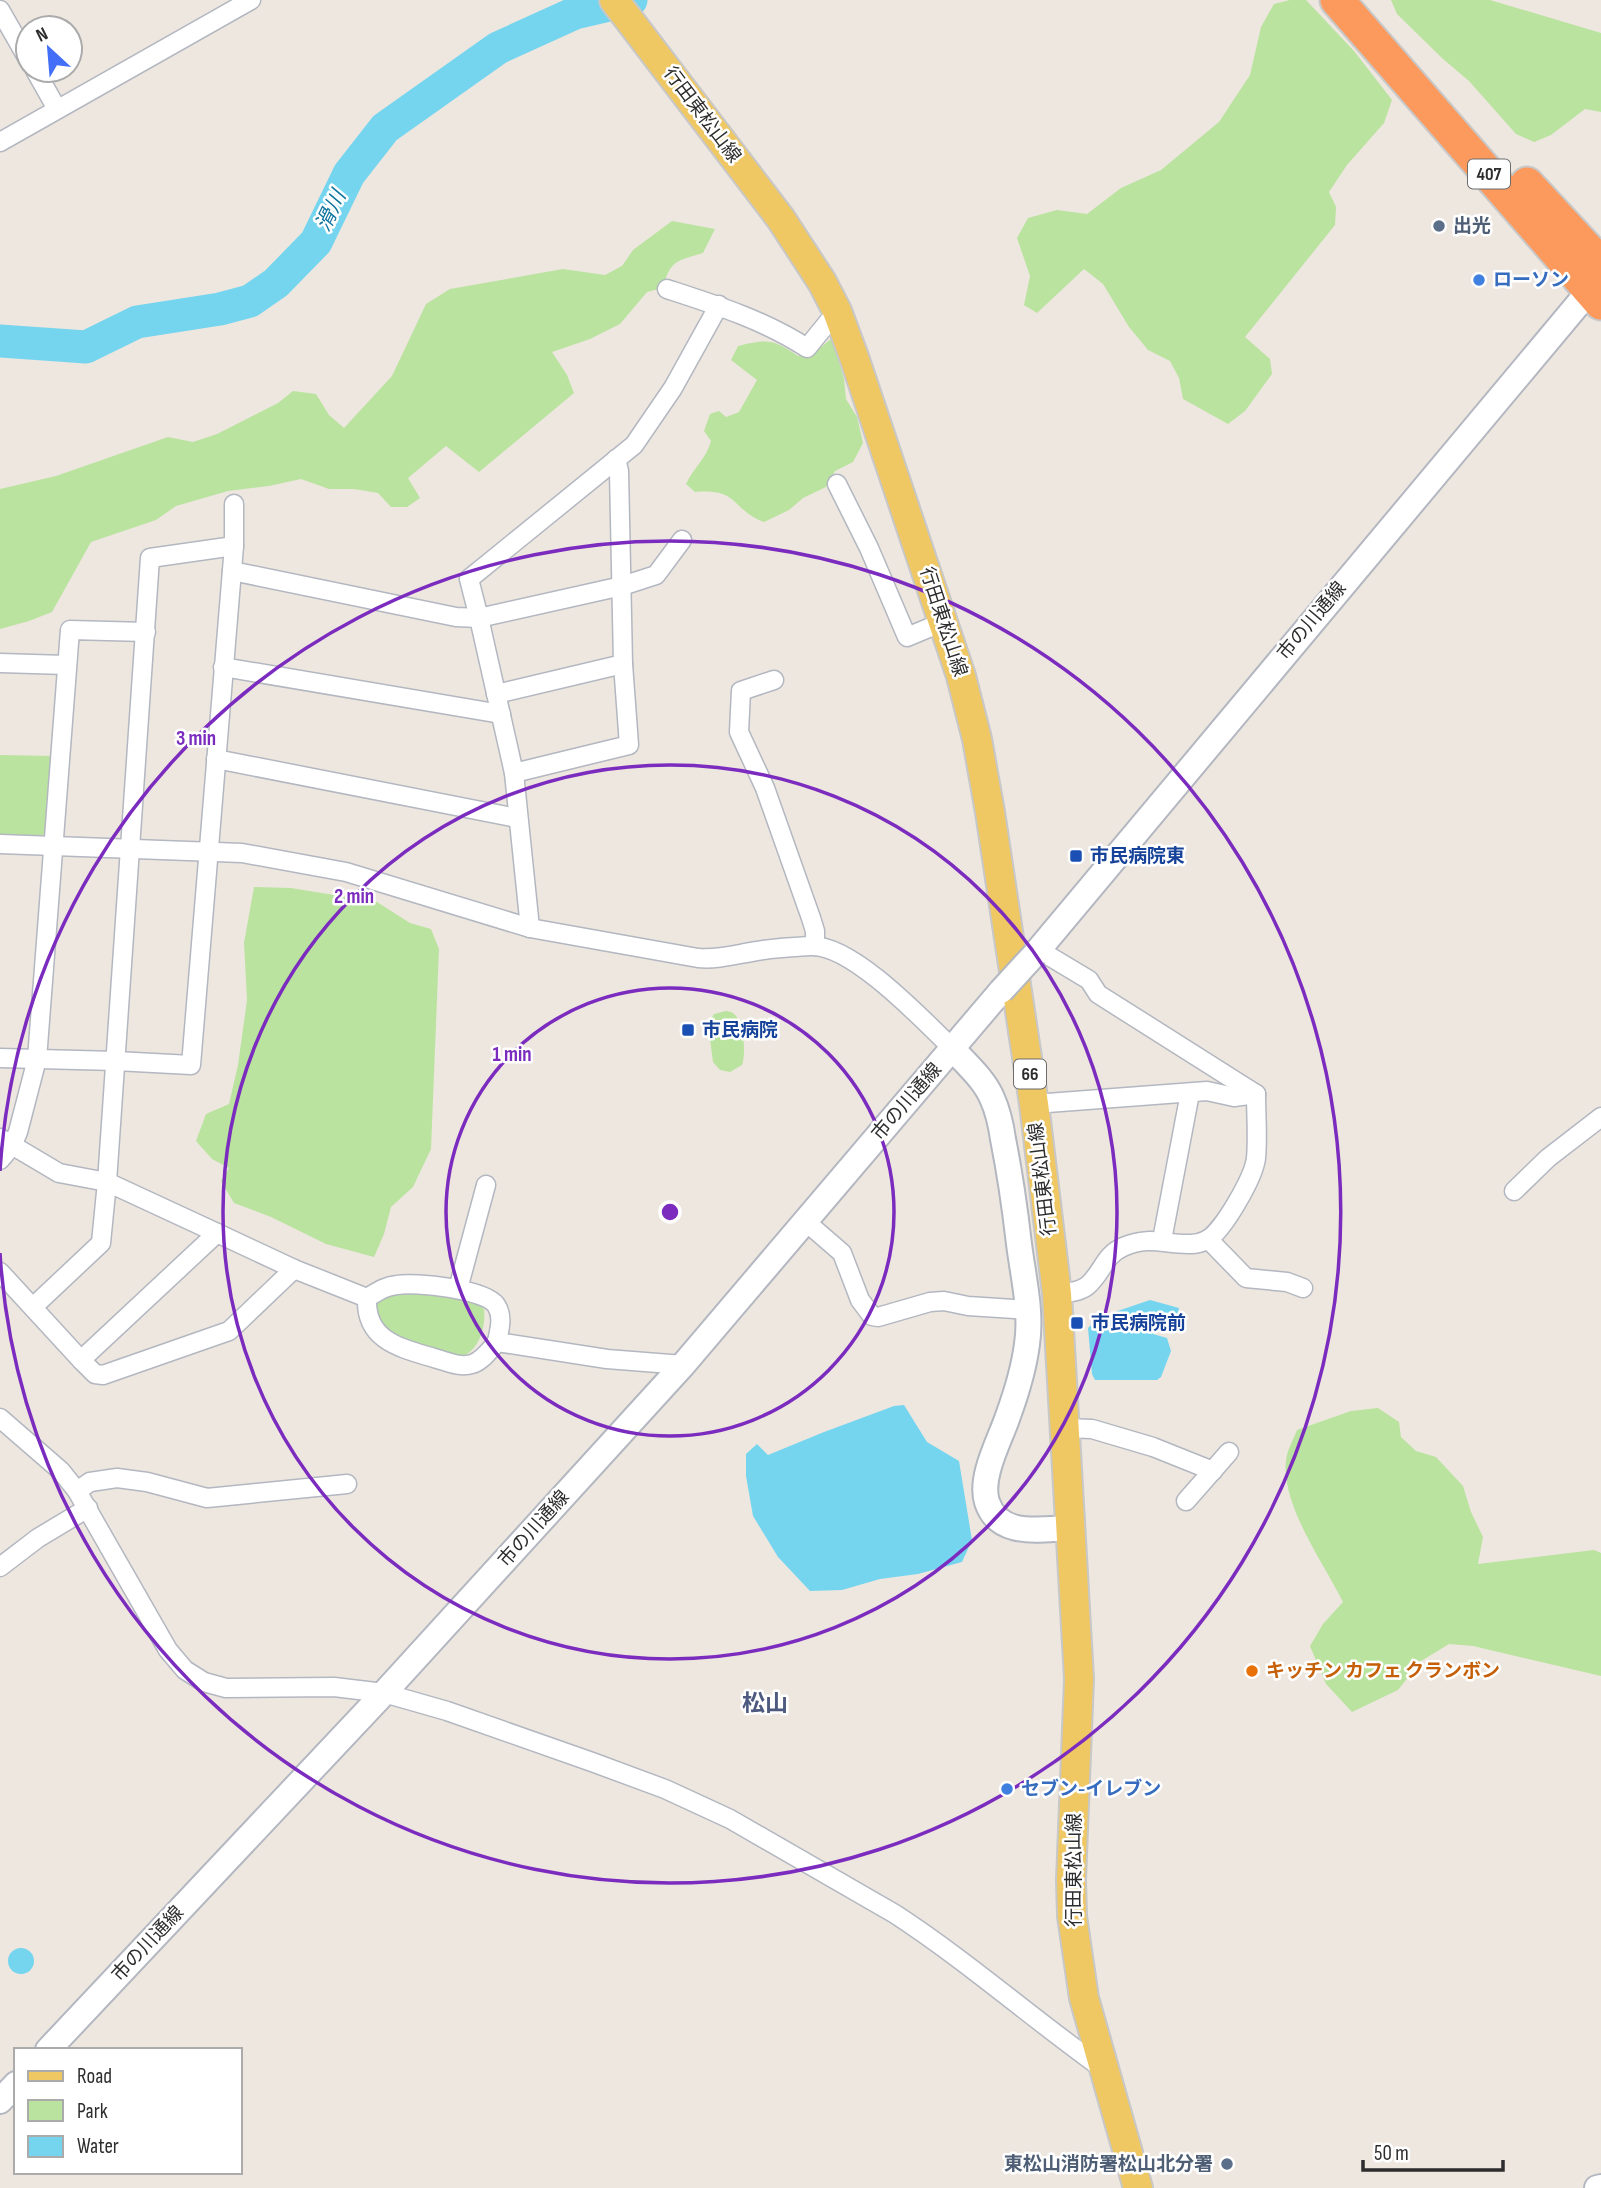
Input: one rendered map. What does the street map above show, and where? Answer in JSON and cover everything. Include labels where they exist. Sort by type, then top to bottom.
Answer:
[{"type":"highway","name":"407","points":[[1337,0],[1396,55],[1598,283]]},
{"type":"highway","name":"407","points":[[1361,0],[1396,55]]},
{"type":"main road","name":"行田東松山線","points":[[614,0],[803,251],[837,311],[855,357],[961,676],[977,739],[1034,1104],[1057,1294],[1079,1679],[1072,1916],[1084,1998],[1138,2188]]},
{"type":"street","points":[[0,142],[251,0]]},
{"type":"street","points":[[0,10],[14,34]]},
{"type":"street","points":[[43,84],[57,109]]},
{"type":"street","name":"市の川通線","points":[[50,2048],[384,1693],[682,1365],[1037,952],[1598,283]]},
{"type":"street","points":[[667,289],[719,305],[781,331],[807,348],[837,311]]},
{"type":"street","points":[[530,928],[514,773],[469,579],[634,445],[673,388],[719,305]]},
{"type":"street","points":[[514,773],[629,745],[619,471],[616,459]]},
{"type":"street","points":[[837,484],[869,548],[907,637],[943,622]]},
{"type":"street","points":[[0,1058],[116,1060],[191,1065],[234,546],[234,504]]},
{"type":"street","points":[[232,571],[456,617],[479,618],[622,586],[656,575],[682,540]]},
{"type":"street","points":[[33,1307],[101,1243],[150,558],[234,546]]},
{"type":"street","points":[[146,632],[70,630],[37,1059],[18,1132],[4,1148],[59,1173],[107,1182],[294,1269],[367,1298]]},
{"type":"street","points":[[0,663],[66,666]]},
{"type":"street","points":[[496,694],[624,664]]},
{"type":"street","points":[[223,667],[501,714]]},
{"type":"street","points":[[774,680],[741,691],[739,732],[765,788],[811,918],[815,946]]},
{"type":"street","points":[[216,759],[517,818]]},
{"type":"street","points":[[0,844],[242,853],[346,873],[530,928],[656,951],[710,959],[760,950],[815,946],[852,960],[909,1007],[953,1049],[992,1097],[998,1113],[1010,1173],[1028,1310],[1027,1345],[984,1490],[995,1516],[1006,1525],[1021,1529],[1070,1528]]},
{"type":"street","points":[[1037,952],[1089,980],[1098,994],[1256,1094]]},
{"type":"street","points":[[1034,1104],[1207,1091],[1234,1097],[1256,1094]]},
{"type":"street","points":[[1162,1240],[1191,1093]]},
{"type":"street","points":[[1057,1294],[1074,1292],[1089,1285],[1105,1260],[1116,1250],[1141,1240],[1193,1244],[1208,1239],[1225,1219],[1250,1178],[1256,1160],[1256,1094]]},
{"type":"street","points":[[1514,1191],[1548,1158],[1601,1117]]},
{"type":"street","points":[[458,1290],[486,1185]]},
{"type":"street","points":[[805,1221],[842,1253],[860,1300],[872,1316],[878,1317],[930,1302],[944,1301],[968,1306],[1028,1310]]},
{"type":"street","points":[[81,1360],[217,1233]]},
{"type":"street","points":[[1208,1239],[1246,1278],[1287,1282],[1303,1288]]},
{"type":"street","points":[[0,1272],[95,1374],[103,1375],[229,1331],[294,1269]]},
{"type":"street","points":[[398,1284],[458,1290],[495,1302],[501,1321],[497,1342],[483,1358],[473,1364],[460,1366],[394,1345],[379,1335],[369,1320],[367,1298],[385,1287],[398,1284]]},
{"type":"street","points":[[497,1342],[607,1360],[682,1365]]},
{"type":"street","points":[[0,1418],[61,1472],[77,1491],[168,1650],[184,1670],[204,1682],[226,1688],[334,1687],[384,1693],[447,1711],[665,1789],[730,1819],[920,1931],[1104,2069]]},
{"type":"street","points":[[1065,1428],[1092,1429],[1153,1447],[1213,1471]]},
{"type":"street","points":[[1186,1501],[1229,1452]]},
{"type":"street","points":[[77,1491],[90,1482],[117,1478],[147,1482],[207,1498],[347,1484]]},
{"type":"street","points":[[0,1567],[38,1538],[88,1508]]},
{"type":"street","points":[[0,2101],[14,2086]]},
{"type":"green space","points":[[1306,0],[1354,51],[1392,100],[1384,123],[1347,165],[1329,192],[1336,207],[1335,225],[1245,337],[1270,359],[1272,374],[1245,411],[1228,424],[1183,399],[1179,378],[1170,361],[1148,350],[1129,327],[1103,284],[1084,269],[1037,313],[1024,305],[1030,276],[1017,238],[1028,218],[1057,210],[1087,214],[1121,188],[1161,170],[1219,122],[1250,75],[1261,27],[1274,4]]},
{"type":"green space","points":[[1391,0],[1490,0],[1601,33],[1601,112],[1585,109],[1551,135],[1534,142],[1516,134],[1469,81],[1397,14]]},
{"type":"green space","points":[[672,221],[715,229],[703,253],[676,263],[663,288],[647,292],[620,324],[590,339],[552,352],[567,375],[574,393],[479,472],[446,446],[408,478],[420,498],[407,507],[391,507],[378,493],[329,489],[301,479],[228,491],[176,506],[156,520],[91,542],[52,612],[0,629],[0,489],[56,476],[168,437],[193,442],[217,434],[278,403],[293,391],[316,394],[329,415],[344,428],[392,376],[426,304],[450,289],[563,269],[605,275],[622,266],[633,250]]},
{"type":"green space","points":[[832,338],[844,379],[846,399],[857,417],[863,443],[853,462],[835,471],[826,487],[764,522],[753,517],[728,496],[695,492],[686,484],[711,441],[704,431],[710,414],[719,411],[726,417],[739,412],[757,380],[731,360],[738,346],[770,342],[798,356],[819,349]]},
{"type":"green space","points":[[0,755],[54,756],[50,832],[40,836],[0,835]]},
{"type":"green space","points":[[254,887],[291,888],[377,902],[410,923],[431,929],[439,949],[431,1149],[413,1187],[391,1207],[374,1257],[326,1244],[271,1217],[234,1203],[221,1181],[229,1168],[212,1159],[196,1141],[206,1114],[229,1104],[238,1065],[247,1000],[244,943]]},
{"type":"green space","points":[[726,1011],[733,1013],[739,1020],[744,1040],[742,1065],[730,1072],[720,1070],[713,1062],[708,1024],[714,1014]]},
{"type":"green space","points":[[395,1291],[454,1295],[484,1309],[483,1329],[474,1348],[463,1356],[458,1356],[395,1341],[381,1324],[376,1303],[381,1297]]},
{"type":"green space","points":[[1378,1408],[1399,1422],[1401,1437],[1416,1451],[1436,1457],[1463,1486],[1483,1537],[1478,1564],[1594,1550],[1601,1553],[1601,1676],[1473,1646],[1449,1644],[1421,1661],[1398,1690],[1352,1712],[1326,1684],[1310,1646],[1323,1624],[1343,1602],[1295,1511],[1286,1473],[1287,1455],[1297,1430],[1351,1411]]},
{"type":"water","points":[[1150,1300],[1179,1308],[1175,1328],[1154,1324],[1153,1334],[1167,1338],[1171,1351],[1161,1377],[1157,1380],[1095,1380],[1092,1374],[1088,1328],[1100,1317]]},
{"type":"water","points":[[904,1405],[927,1442],[959,1461],[972,1540],[962,1562],[842,1590],[810,1591],[778,1557],[753,1516],[746,1476],[746,1454],[757,1444],[768,1455],[894,1406]]},
{"type":"water","points":[[21,1948],[31,1951],[34,1961],[31,1971],[21,1974],[11,1971],[8,1961],[11,1951]]},
{"type":"waterway","name":"滑川","points":[[0,341],[86,347],[137,322],[220,309],[250,301],[276,283],[316,242],[349,174],[385,128],[498,48],[575,13],[631,0]]},
{"type":"place","name":"出光","points":[[1439,226]]},
{"type":"place","name":"ローソン","points":[[1479,280]]},
{"type":"place","name":"市民病院東","points":[[1076,856]]},
{"type":"place","name":"市民病院","points":[[688,1030]]},
{"type":"place","name":"市民病院前","points":[[1077,1323]]},
{"type":"place","name":"キッチン カフェ クランボン","points":[[1252,1671]]},
{"type":"place","name":"セブン-イレブン","points":[[1007,1789]]},
{"type":"place","name":"東松山消防署松山北分署","points":[[1227,2164]]},
{"type":"district","name":"松山","points":[[765,1704]]}]
